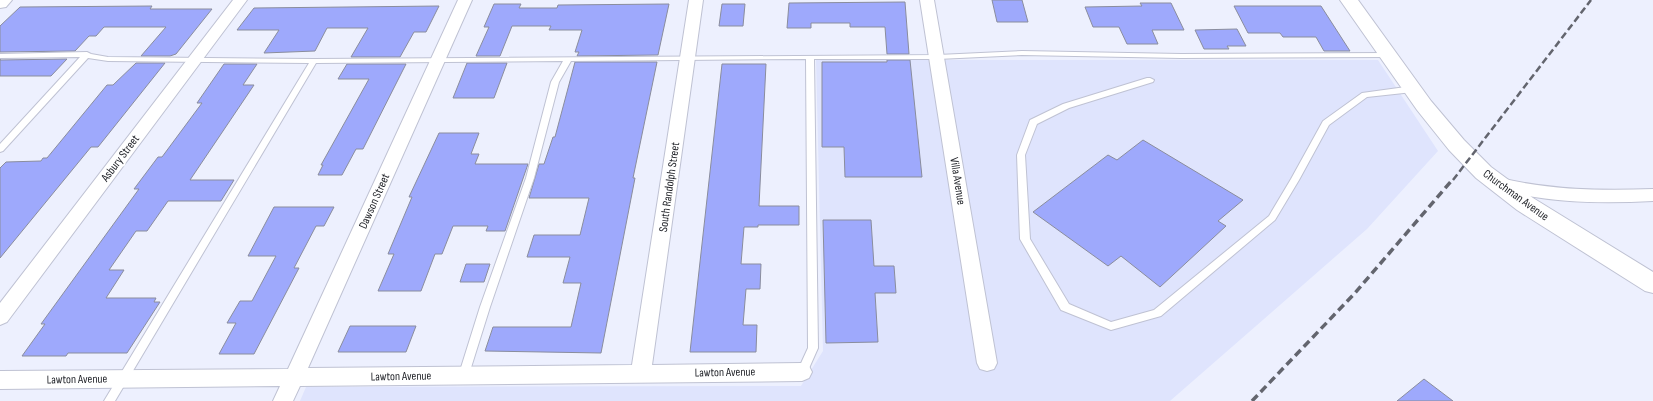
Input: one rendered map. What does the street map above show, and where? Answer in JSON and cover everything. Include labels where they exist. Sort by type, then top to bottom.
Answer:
[{"type":"main road","points":[[0,3],[3,0]]},
{"type":"main road","name":"Churchman Avenue","points":[[1349,0],[1413,89],[1459,147],[1496,183],[1535,210],[1653,284]]},
{"type":"street","name":"Asbury Street","points":[[0,317],[240,0]]},
{"type":"street","name":"Dawson Street","points":[[283,401],[465,0]]},
{"type":"street","name":"South Randolph Street","points":[[641,373],[696,0]]},
{"type":"street","name":"Villa Avenue","points":[[928,0],[987,363]]},
{"type":"street","points":[[1496,183],[1520,189],[1581,197],[1653,195]]},
{"type":"street","name":"Lawton Avenue","points":[[0,380],[464,374],[802,372]]},
{"type":"lane","points":[[0,56],[86,54],[108,59],[314,61],[938,57],[1022,53],[1181,56],[1388,55]]},
{"type":"lane","points":[[0,149],[86,54]]},
{"type":"lane","points":[[802,372],[813,348],[810,57]]},
{"type":"lane","points":[[464,374],[485,307],[530,178],[555,82],[568,59]]},
{"type":"lane","points":[[109,401],[314,61]]},
{"type":"lane","points":[[1150,80],[1066,106],[1033,122],[1021,155],[1025,239],[1065,307],[1111,326],[1157,313],[1272,218],[1295,180],[1326,123],[1365,94],[1413,89]]},
{"type":"shaded area","points":[[816,60],[1378,60],[1438,151],[1367,229],[1170,401],[300,401],[306,387],[801,386],[823,351]]},
{"type":"building","points":[[992,0],[1022,0],[1028,22],[997,22]]},
{"type":"building","points":[[905,2],[909,54],[887,54],[885,27],[850,27],[850,23],[811,23],[811,28],[787,28],[789,3]]},
{"type":"building","points":[[1140,3],[1171,3],[1184,30],[1152,30],[1158,44],[1127,44],[1119,27],[1093,27],[1085,7],[1142,6]]},
{"type":"building","points":[[494,4],[521,4],[519,8],[557,8],[558,5],[669,4],[658,55],[577,56],[579,52],[575,52],[582,30],[549,30],[551,26],[512,26],[500,56],[476,56],[489,27],[484,27]]},
{"type":"building","points":[[722,4],[745,4],[743,26],[719,26]]},
{"type":"building","points":[[152,6],[150,9],[212,9],[176,54],[170,56],[141,56],[166,27],[104,27],[96,36],[89,36],[75,51],[0,52],[0,26],[20,7]]},
{"type":"building","points":[[439,6],[426,32],[414,32],[400,57],[351,57],[368,28],[327,28],[315,51],[264,53],[279,30],[237,30],[254,8]]},
{"type":"building","points":[[1234,6],[1321,6],[1350,51],[1324,51],[1316,37],[1283,37],[1280,33],[1248,33]]},
{"type":"building","points":[[1237,29],[1246,46],[1227,46],[1229,49],[1204,49],[1195,30]]},
{"type":"building","points":[[67,59],[51,76],[0,76],[0,60]]},
{"type":"building","points":[[887,60],[910,60],[922,177],[845,177],[844,147],[822,147],[822,62],[887,62]]},
{"type":"building","points":[[575,62],[657,62],[633,178],[635,178],[601,353],[485,351],[493,327],[571,327],[581,283],[563,283],[570,257],[527,257],[534,235],[580,235],[589,198],[529,198],[539,164],[544,164],[553,137],[555,137]]},
{"type":"building","points":[[136,63],[165,63],[98,147],[91,147],[0,258],[0,168],[6,162],[41,161],[43,158],[47,158],[107,85],[113,85]]},
{"type":"building","points":[[467,63],[507,63],[494,98],[453,98]]},
{"type":"building","points":[[224,64],[257,64],[243,85],[254,85],[190,180],[234,180],[221,201],[168,201],[147,231],[136,231],[109,270],[124,270],[106,298],[156,298],[154,302],[160,302],[127,353],[68,353],[66,356],[22,356],[45,324],[41,324],[139,189],[134,189],[158,157],[162,157],[202,103],[197,103]]},
{"type":"building","points":[[347,64],[406,64],[363,149],[356,149],[342,175],[318,175],[323,165],[321,165],[369,79],[338,79]]},
{"type":"building","points":[[722,64],[766,64],[759,206],[799,206],[799,225],[758,225],[758,227],[744,227],[741,264],[761,264],[760,289],[746,289],[743,325],[757,325],[756,352],[690,352]]},
{"type":"building","points":[[439,133],[479,133],[471,154],[479,154],[475,164],[528,164],[505,231],[486,231],[488,226],[453,226],[442,254],[435,254],[421,291],[378,291],[394,254],[388,254],[412,197],[409,197]]},
{"type":"building","points":[[1143,140],[1243,200],[1218,221],[1226,226],[1160,287],[1121,256],[1108,266],[1033,212],[1108,155],[1117,160]]},
{"type":"building","points":[[274,207],[334,207],[324,226],[316,226],[294,268],[299,268],[254,354],[219,354],[236,323],[227,323],[240,301],[252,301],[276,256],[248,256]]},
{"type":"building","points":[[823,220],[871,220],[874,266],[894,266],[896,293],[875,293],[878,342],[826,343]]},
{"type":"building","points":[[466,264],[490,264],[484,282],[460,282]]},
{"type":"building","points":[[350,326],[416,326],[406,352],[338,352]]},
{"type":"building","points":[[1424,379],[1453,401],[1397,401]]},
{"type":"railway","points":[[1453,180],[1591,0]]},
{"type":"railway","points":[[1252,401],[1355,293],[1453,179]]}]
